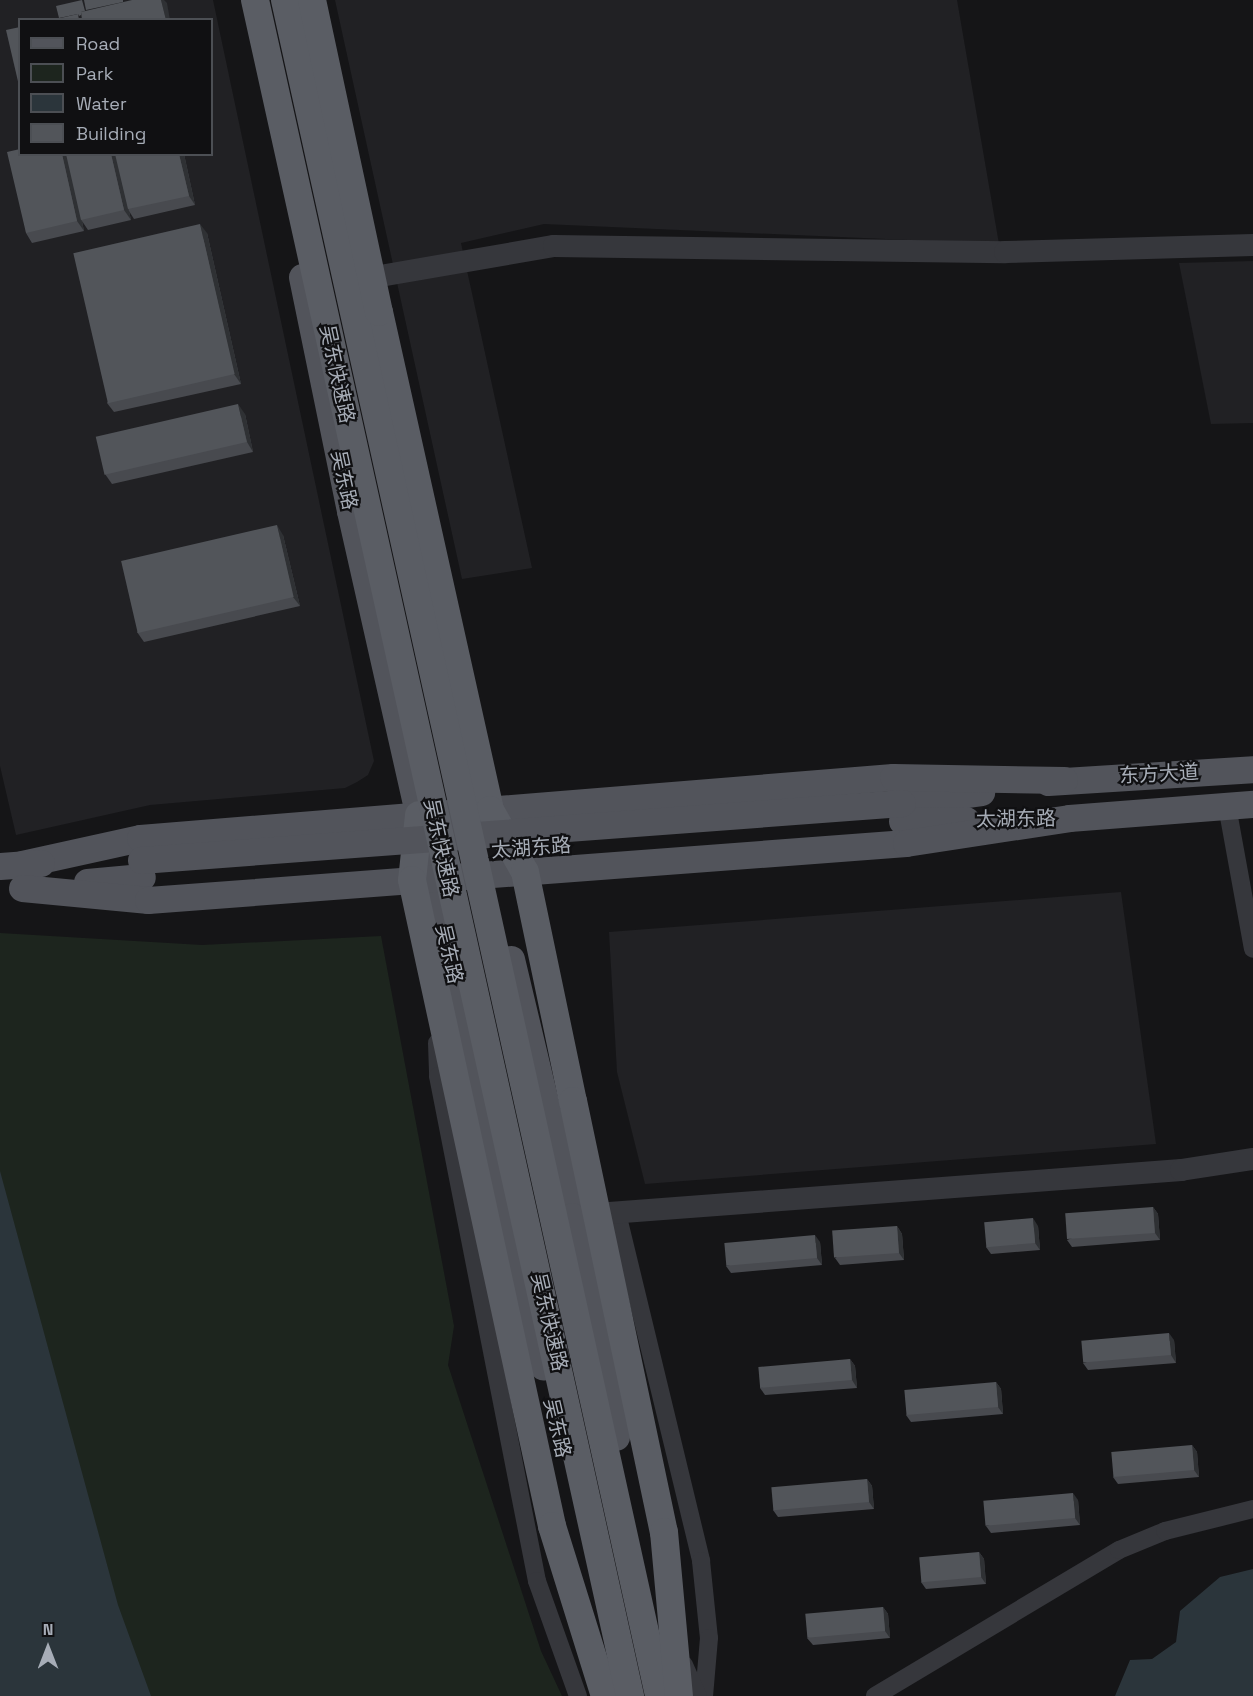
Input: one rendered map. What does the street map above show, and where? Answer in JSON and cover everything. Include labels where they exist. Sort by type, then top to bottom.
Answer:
[{"type":"highway","name":"吴东快速路","points":[[255,0],[630,1696]]},
{"type":"highway","name":"吴东快速路","points":[[285,0],[667,1695]]},
{"type":"highway","points":[[312,0],[483,811],[525,872],[664,1533],[667,1695]]},
{"type":"highway","points":[[419,815],[422,879],[435,984],[552,1526],[606,1696]]},
{"type":"main road","name":"吴东路","points":[[243,0],[419,815]]},
{"type":"main road","points":[[300,0],[359,280],[483,811],[491,874],[572,1216],[667,1695]]},
{"type":"main road","name":"东方大道","points":[[1064,780],[1253,769]]},
{"type":"main road","name":"太湖东路","points":[[11,877],[140,838],[893,777],[1064,780]]},
{"type":"main road","name":"太湖东路","points":[[902,812],[1064,780]]},
{"type":"main road","name":"东方大道","points":[[1069,818],[1240,805]]},
{"type":"main road","name":"太湖东路","points":[[11,877],[141,860],[902,812],[1069,818]]},
{"type":"main road","name":"太湖东路","points":[[11,877],[148,900],[906,843],[1069,818]]},
{"type":"main road","name":"吴东路","points":[[422,879],[616,1696]]},
{"type":"street","points":[[306,292],[359,280],[554,246],[1005,252],[1253,245]]},
{"type":"street","points":[[1240,805],[1253,949]]},
{"type":"street","points":[[435,984],[438,1076],[493,1370],[537,1581],[578,1696]]},
{"type":"street","points":[[698,1696],[686,1678],[651,1506],[572,1216],[1181,1170],[1253,1159]]},
{"type":"street","points":[[617,1213],[701,1561],[709,1638],[704,1696]]},
{"type":"street","points":[[875,1696],[1119,1550],[1165,1531],[1253,1509]]},
{"type":"shaded area","points":[[0,0],[213,0],[374,761],[368,775],[345,788],[150,805],[16,835],[0,766]]},
{"type":"shaded area","points":[[335,0],[957,0],[999,244],[544,224],[461,243],[532,568],[462,579]]},
{"type":"shaded area","points":[[1253,261],[1253,423],[1211,424],[1179,263]]},
{"type":"shaded area","points":[[1121,892],[1156,1144],[645,1184],[617,1072],[609,932]]},
{"type":"green space","points":[[0,933],[202,945],[381,936],[454,1326],[448,1365],[541,1651],[562,1696],[0,1696]]},
{"type":"water","points":[[0,1171],[118,1605],[151,1696],[0,1696]]},
{"type":"water","points":[[1253,1569],[1253,1696],[1115,1696],[1130,1660],[1152,1659],[1176,1642],[1180,1611],[1220,1577]]},
{"type":"building","points":[[82,0],[85,11],[81,12],[81,15],[59,18],[56,6]]},
{"type":"building","points":[[84,0],[123,0],[123,2],[86,10]]},
{"type":"building","points":[[132,0],[161,0],[166,18],[82,18],[81,12]]},
{"type":"building","points":[[78,14],[79,18],[61,18]]},
{"type":"building","points":[[18,27],[18,81],[6,30]]},
{"type":"building","points":[[18,149],[18,156],[62,156],[77,221],[26,233],[7,152]]},
{"type":"building","points":[[66,156],[111,156],[124,210],[81,220]]},
{"type":"building","points":[[115,156],[179,156],[189,196],[128,209]]},
{"type":"building","points":[[200,224],[235,374],[108,403],[73,253]]},
{"type":"building","points":[[238,404],[247,442],[105,475],[96,437]]},
{"type":"building","points":[[277,525],[294,597],[138,633],[121,561]]},
{"type":"building","points":[[1153,1207],[1155,1233],[1067,1239],[1065,1213]]},
{"type":"building","points":[[1033,1218],[1035,1243],[986,1247],[984,1222]]},
{"type":"building","points":[[897,1226],[899,1253],[834,1257],[832,1231]]},
{"type":"building","points":[[815,1235],[817,1258],[726,1266],[724,1243]]},
{"type":"building","points":[[1169,1333],[1171,1355],[1083,1363],[1081,1341]]},
{"type":"building","points":[[850,1359],[852,1380],[760,1388],[758,1367]]},
{"type":"building","points":[[996,1382],[998,1407],[907,1415],[904,1390]]},
{"type":"building","points":[[1192,1445],[1194,1470],[1113,1477],[1111,1452]]},
{"type":"building","points":[[867,1479],[869,1502],[773,1510],[771,1487]]},
{"type":"building","points":[[1073,1493],[1075,1518],[986,1526],[983,1501]]},
{"type":"building","points":[[979,1552],[981,1577],[921,1582],[919,1557]]},
{"type":"building","points":[[883,1607],[885,1631],[807,1638],[805,1614]]}]
